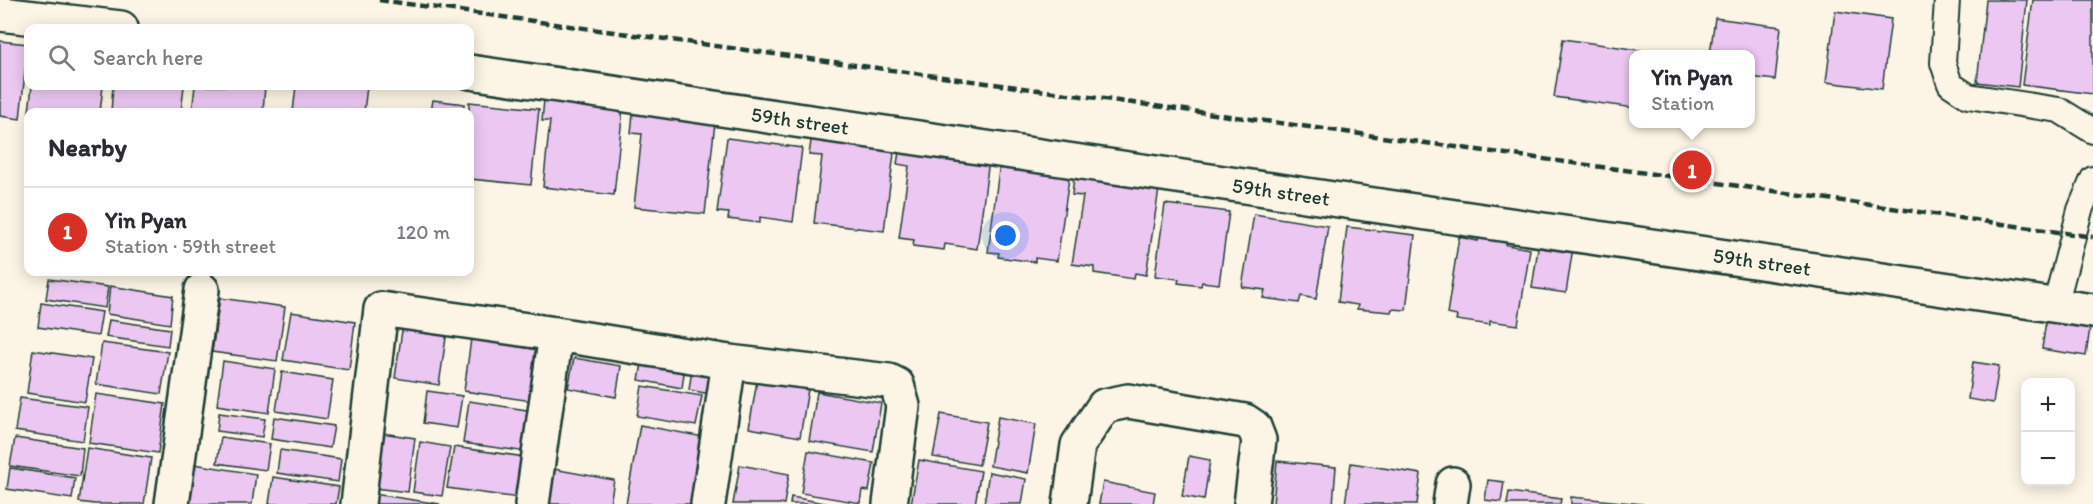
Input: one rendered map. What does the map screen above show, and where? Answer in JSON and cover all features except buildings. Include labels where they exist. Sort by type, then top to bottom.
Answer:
[{"type":"street","points":[[0,14],[86,24]]},
{"type":"street","name":"59th street","points":[[474,73],[2093,311]]},
{"type":"street","points":[[172,504],[202,290]]},
{"type":"street","points":[[358,504],[381,309],[729,362],[889,381],[897,386],[903,406],[890,504]]},
{"type":"street","points":[[532,504],[556,334]]},
{"type":"street","points":[[708,504],[729,362]]},
{"type":"street","points":[[1070,504],[1078,446],[1104,406],[1128,401],[1245,421],[1254,427],[1260,440],[1251,504]]},
{"type":"lane","points":[[1947,0],[1943,63],[1950,84],[1968,96],[2059,110],[2093,131]]},
{"type":"lane","points":[[2055,306],[2080,210],[2093,179]]},
{"type":"railway","points":[[379,0],[1690,179],[2093,237]]},
{"type":"place","name":"Yin Pyan","points":[[1692,170]]}]
